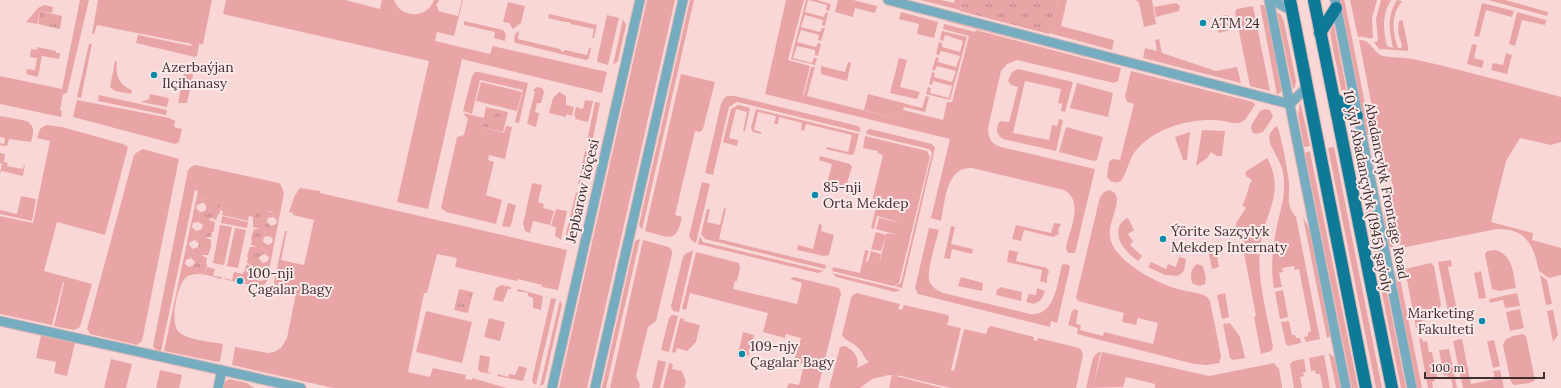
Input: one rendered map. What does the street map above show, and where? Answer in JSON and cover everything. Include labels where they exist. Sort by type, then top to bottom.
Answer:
[{"type":"main road","name":"10 ýyl Abadançylyk (1945) şaýoly","points":[[1314,0],[1392,388]]},
{"type":"main road","points":[[1320,33],[1335,4]]},
{"type":"main road","points":[[1291,5],[1366,388]]},
{"type":"main road","points":[[1334,98],[1358,116]]},
{"type":"street","name":"Jepbarow köçesi","points":[[552,388],[640,0]]},
{"type":"street","points":[[595,388],[683,0]]},
{"type":"street","points":[[888,0],[1290,104]]},
{"type":"street","points":[[1291,5],[1270,0],[1346,388]]},
{"type":"street","name":"Abadancylyk Frontage Road","points":[[1335,4],[1412,388]]},
{"type":"street","points":[[1290,104],[1307,87]]},
{"type":"street","points":[[0,321],[301,388]]},
{"type":"street","points":[[218,388],[222,370]]},
{"type":"green space","points":[[80,0],[89,0],[67,93],[63,94],[60,110],[62,111],[61,117],[0,104],[0,76],[62,89]]},
{"type":"green space","points":[[98,0],[212,0],[203,44],[199,44],[197,56],[195,57],[136,43],[138,35],[191,46],[192,44],[97,25],[94,34],[92,34]]},
{"type":"green space","points":[[226,0],[345,0],[380,9],[382,0],[394,0],[402,11],[414,14],[426,11],[434,0],[439,0],[436,6],[438,7],[438,11],[458,16],[463,0],[454,36],[437,32],[435,41],[490,54],[493,46],[607,72],[602,93],[462,59],[428,209],[397,202],[429,61],[223,14]]},
{"type":"green space","points":[[647,0],[675,0],[587,388],[559,388]]},
{"type":"green space","points":[[690,0],[694,0],[642,230],[639,225]]},
{"type":"green space","points":[[786,0],[804,0],[788,60],[810,66],[803,95],[811,67],[815,67],[807,96],[910,122],[864,110],[868,94],[922,108],[926,96],[929,97],[925,112],[904,107],[903,110],[943,120],[947,102],[952,102],[969,36],[943,29],[944,24],[975,32],[976,30],[1121,68],[1118,81],[1114,83],[1017,60],[1007,64],[1001,71],[988,128],[989,138],[992,142],[1001,147],[1095,169],[1075,253],[1068,253],[1066,248],[1075,209],[1074,202],[1070,195],[1064,190],[972,168],[963,169],[952,179],[948,187],[941,221],[931,218],[950,139],[765,94]]},
{"type":"green space","points":[[806,0],[808,0],[805,12],[824,17],[826,12],[828,13],[825,26],[822,25],[823,20],[805,15],[801,27],[820,32],[822,28],[825,28],[821,41],[818,40],[819,35],[801,30],[797,42],[816,47],[818,43],[821,44],[818,56],[815,55],[815,50],[797,46],[793,58],[812,63],[814,58],[817,58],[815,65],[791,59]]},
{"type":"green space","points":[[808,0],[817,0],[831,4],[829,11],[826,10],[827,5]]},
{"type":"green space","points":[[838,0],[853,0],[877,6],[875,13],[855,8],[853,17],[835,12]]},
{"type":"green space","points":[[920,0],[941,0],[954,3],[955,0],[962,0],[960,10]]},
{"type":"green space","points":[[962,0],[1058,0],[1049,34],[960,11]]},
{"type":"green space","points":[[1058,0],[1067,0],[1061,26],[1114,40],[1112,50],[1049,33]]},
{"type":"green space","points":[[1136,0],[1152,0],[1156,24],[1144,27],[1139,3]]},
{"type":"green space","points":[[1340,0],[1344,0],[1345,3],[1371,134],[1366,135]]},
{"type":"green space","points":[[1350,0],[1377,0],[1372,18],[1373,38],[1358,37]]},
{"type":"green space","points":[[1381,0],[1391,0],[1386,11],[1384,28],[1387,46],[1393,48],[1390,17],[1397,0],[1402,1],[1398,6],[1394,18],[1394,29],[1398,48],[1401,48],[1402,46],[1398,32],[1399,21],[1402,20],[1408,51],[1379,49],[1374,42],[1378,41],[1376,19]]},
{"type":"green space","points":[[1488,0],[1505,0],[1548,12],[1547,16]]},
{"type":"green space","points":[[508,2],[525,6],[521,23],[513,29],[509,23],[503,22]]},
{"type":"green space","points":[[1176,3],[1180,6],[1179,11],[1156,17],[1154,7]]},
{"type":"green space","points":[[1482,3],[1514,11],[1512,17],[1486,10],[1479,37],[1474,36]]},
{"type":"green space","points":[[44,5],[53,7],[52,13],[40,11],[37,24],[26,22],[38,8]]},
{"type":"green space","points":[[1260,5],[1265,7],[1282,91],[1277,95]]},
{"type":"green space","points":[[1253,6],[1270,91],[1250,86],[1235,12],[1237,9]]},
{"type":"green space","points":[[40,11],[62,16],[60,29],[38,24]]},
{"type":"green space","points":[[901,12],[938,22],[934,38],[917,34],[919,24],[899,19]]},
{"type":"green space","points":[[1277,12],[1281,15],[1284,22],[1296,81],[1293,89]]},
{"type":"green space","points":[[1517,12],[1546,20],[1545,25],[1522,20],[1515,46],[1509,44]]},
{"type":"green space","points":[[549,14],[597,25],[594,38],[592,38],[594,29],[548,18]]},
{"type":"green space","points":[[607,15],[619,18],[608,65],[598,62],[597,60]]},
{"type":"green space","points":[[1227,15],[1230,30],[1218,33],[1215,17]]},
{"type":"green space","points":[[945,18],[1122,64],[1122,66],[945,21]]},
{"type":"green space","points":[[623,19],[626,25],[618,61],[613,65]]},
{"type":"green space","points":[[464,21],[503,30],[506,34],[505,41],[494,38],[495,32],[464,25]]},
{"type":"green space","points":[[1333,25],[1348,98],[1343,95],[1341,89],[1330,33]]},
{"type":"green space","points":[[519,31],[518,39],[560,49],[562,52],[565,50],[587,55],[589,48],[591,48],[589,58],[586,60],[516,43],[514,41],[515,34]]},
{"type":"green space","points":[[942,31],[967,37],[950,100],[926,94],[928,87],[931,88],[930,93],[949,98],[952,86],[933,81],[932,85],[929,84],[932,72],[935,73],[934,77],[952,82],[956,71],[937,66],[935,70],[932,70],[936,57],[939,58],[938,62],[956,67],[960,56],[941,51],[939,55],[936,54],[939,42],[942,43],[942,47],[960,52],[963,41],[945,35],[943,41],[940,40]]},
{"type":"green space","points":[[1159,39],[1162,53],[1216,71],[1237,67],[1241,83],[1143,58],[1145,48],[1157,51],[1155,40]]},
{"type":"green space","points":[[1359,40],[1363,40],[1369,44],[1383,56],[1410,58],[1432,63],[1561,97],[1561,142],[1551,145],[1520,138],[1506,161],[1491,222],[1533,233],[1532,240],[1561,248],[1561,275],[1549,278],[1539,271],[1535,254],[1527,241],[1516,232],[1507,230],[1497,229],[1401,248],[1390,200],[1393,188],[1390,173],[1383,164]]},
{"type":"green space","points":[[89,44],[92,44],[81,98],[77,97]]},
{"type":"green space","points":[[1472,44],[1477,45],[1474,58],[1484,61],[1482,68],[1467,64]]},
{"type":"green space","points":[[37,47],[60,53],[59,59],[42,56],[38,77],[26,74],[27,69],[35,70],[37,58],[30,57],[31,49],[37,50]]},
{"type":"green space","points":[[1506,53],[1512,55],[1507,74],[1491,70],[1493,63],[1503,65]]},
{"type":"green space","points":[[899,58],[907,60],[900,87],[920,92],[917,99],[890,93]]},
{"type":"green space","points":[[115,61],[117,62],[117,75],[124,86],[132,90],[131,94],[115,91],[110,87]]},
{"type":"green space","points":[[848,62],[851,63],[847,81],[821,74],[821,66],[845,72]]},
{"type":"green space","points":[[186,63],[195,66],[187,103],[178,103]]},
{"type":"green space","points":[[1018,69],[1073,82],[1065,112],[1061,111],[1062,104],[1058,103],[1061,89],[1025,81],[1013,133],[1049,140],[1052,125],[1057,126],[1059,119],[1063,120],[1056,151],[1003,139],[998,134],[997,127],[999,122],[1009,122],[1018,87],[1011,85],[1008,81],[1012,72]]},
{"type":"green space","points":[[1131,71],[1253,102],[1255,105],[1245,120],[1239,123],[1215,120],[1193,121],[1170,127],[1160,132],[1141,145],[1134,153],[1121,181],[1112,182],[1107,176],[1109,162],[1112,159],[1120,160],[1134,104],[1127,102],[1125,96]]},
{"type":"green space","points":[[475,72],[528,83],[519,123],[515,122],[523,90],[480,80],[472,114],[463,111],[472,76]]},
{"type":"green space","points":[[681,74],[715,82],[703,129],[700,132],[695,131],[675,215],[682,217],[680,226],[674,235],[666,237],[645,231]]},
{"type":"green space","points":[[481,82],[522,92],[517,111],[476,101]]},
{"type":"green space","points":[[1077,83],[1113,93],[1108,117],[1070,108]]},
{"type":"green space","points":[[537,87],[542,88],[544,92],[541,103],[537,103],[535,112],[539,113],[536,127],[527,124],[535,91],[533,90]]},
{"type":"green space","points":[[559,92],[566,96],[566,105],[574,107],[572,116],[566,114],[566,117],[549,113],[553,98]]},
{"type":"green space","points":[[150,94],[169,98],[167,107],[141,102],[149,99]]},
{"type":"green space","points":[[99,95],[167,110],[166,115],[98,101]]},
{"type":"green space","points":[[727,96],[735,96],[858,126],[860,128],[860,132],[737,102],[729,107],[713,175],[705,173],[721,104]]},
{"type":"green space","points":[[77,100],[175,120],[174,127],[182,129],[179,142],[175,144],[73,117]]},
{"type":"green space","points":[[585,100],[593,101],[588,122],[575,119],[576,117],[574,116],[576,107],[583,109]]},
{"type":"green space","points":[[595,102],[600,103],[592,143],[587,142]]},
{"type":"green space","points":[[1300,104],[1310,146],[1304,147],[1298,114]]},
{"type":"green space","points":[[738,105],[750,108],[745,131],[743,131],[747,112],[736,109],[729,138],[738,140],[737,146],[723,142],[731,109]]},
{"type":"green space","points":[[486,107],[508,112],[503,132],[482,127]]},
{"type":"green space","points":[[756,109],[859,134],[854,154],[851,155],[826,149],[827,147],[848,152],[852,135],[806,124],[804,131],[801,130],[802,123],[779,117],[778,124],[774,124],[776,116],[758,112],[754,130],[761,132],[761,134],[753,132],[751,128]]},
{"type":"green space","points":[[1265,109],[1270,110],[1273,117],[1263,132],[1256,134],[1252,132],[1251,126],[1260,111]]},
{"type":"green space","points":[[463,113],[484,118],[482,127],[504,133],[506,126],[512,127],[505,159],[489,155],[488,160],[494,162],[486,195],[502,200],[496,224],[446,212],[441,208],[457,137],[464,135],[468,119]]},
{"type":"green space","points":[[0,116],[27,121],[30,123],[33,128],[31,142],[9,139],[7,146],[0,145],[0,143],[4,144],[5,138],[0,137]]},
{"type":"green space","points":[[46,125],[62,127],[123,144],[128,147],[105,235],[57,222],[44,271],[92,284],[80,327],[74,330],[54,326],[63,282],[52,325],[0,314],[0,216],[33,223],[50,141],[37,138],[40,129]]},
{"type":"green space","points":[[1277,126],[1289,182],[1289,204],[1296,217],[1320,339],[1306,342],[1304,337],[1308,336],[1308,332],[1311,331],[1299,269],[1295,270],[1294,266],[1282,268],[1283,272],[1279,273],[1282,287],[1274,288],[1272,263],[1273,246],[1284,192],[1284,177],[1282,168],[1269,139],[1272,130]]},
{"type":"green space","points":[[1066,127],[1103,137],[1097,160],[1094,161],[1059,152]]},
{"type":"green space","points":[[870,129],[932,144],[935,148],[902,288],[894,286],[901,283],[932,153],[929,149],[866,134],[867,130]]},
{"type":"green space","points":[[1202,130],[1225,131],[1222,156],[1217,156],[1211,152],[1207,158],[1196,166]]},
{"type":"green space","points":[[1190,132],[1187,160],[1183,160],[1175,137]]},
{"type":"green space","points":[[865,136],[927,151],[930,157],[899,283],[893,286],[832,271],[833,267],[860,273],[865,250],[869,251],[866,261],[868,262],[871,251],[881,254],[879,265],[886,236],[881,251],[871,249],[876,232],[886,235],[887,233],[898,235],[876,229],[879,218],[901,223],[877,216],[874,229],[871,228],[877,203],[872,201],[883,155],[878,153],[878,151],[863,148]]},
{"type":"green space","points":[[1357,142],[1406,388],[1401,388],[1352,143]]},
{"type":"green space","points":[[1334,147],[1382,388],[1376,388],[1328,148]]},
{"type":"green space","points":[[143,149],[179,159],[142,341],[137,345],[90,334],[87,329],[134,155]]},
{"type":"green space","points":[[585,151],[590,153],[582,185],[578,184]]},
{"type":"green space","points":[[1310,151],[1358,388],[1352,388],[1305,153]]},
{"type":"green space","points":[[0,153],[5,154],[4,162],[8,163],[7,166],[23,169],[25,165],[23,176],[2,171],[0,173],[2,164],[0,163]]},
{"type":"green space","points":[[820,156],[850,164],[852,167],[846,186],[833,183],[831,189],[826,188],[832,164],[819,160]]},
{"type":"green space","points":[[1267,158],[1272,169],[1275,190],[1261,241],[1260,267],[1262,294],[1273,347],[1271,351],[1261,354],[1254,317],[1256,316],[1239,227],[1236,227],[1236,223],[1246,208],[1242,205],[1252,180],[1246,176],[1245,172]]},
{"type":"green space","points":[[196,165],[279,183],[284,193],[267,281],[265,284],[258,287],[224,278],[232,280],[234,272],[243,274],[243,281],[259,284],[259,281],[264,280],[265,276],[261,272],[262,269],[256,266],[262,266],[263,263],[268,261],[269,257],[265,254],[266,251],[260,248],[266,248],[267,245],[272,243],[273,239],[269,236],[269,232],[263,230],[270,230],[271,226],[276,224],[277,220],[273,217],[274,213],[265,209],[253,217],[249,216],[248,221],[222,215],[223,211],[203,198],[202,203],[197,205],[196,208],[200,212],[199,216],[206,219],[199,219],[198,222],[193,223],[192,227],[196,231],[196,234],[202,237],[195,237],[195,240],[190,242],[189,245],[193,249],[192,252],[198,255],[192,255],[191,258],[186,260],[185,264],[189,267],[189,270],[204,274],[207,267],[215,269],[213,276],[222,277],[221,279],[200,274],[188,276],[184,280],[178,294],[175,321],[176,328],[183,335],[223,344],[220,361],[218,362],[164,351],[198,191],[195,190],[161,351],[156,350],[153,346],[188,170],[192,166]]},
{"type":"green space","points":[[702,182],[710,184],[696,243],[692,241],[689,236]]},
{"type":"green space","points":[[532,183],[542,185],[538,202],[544,204],[543,208],[554,211],[550,225],[533,221],[530,233],[525,231],[523,224]]},
{"type":"green space","points":[[300,188],[320,191],[320,193],[567,250],[558,290],[542,287],[542,285],[518,279],[517,281],[455,267],[457,258],[437,254],[427,293],[424,293],[408,372],[430,377],[433,368],[466,375],[465,379],[472,380],[472,378],[507,388],[333,388],[232,365],[235,347],[268,353],[274,352],[281,348],[287,338],[296,293],[277,288],[274,282],[285,231],[287,231],[281,260],[304,265],[314,220],[293,215],[293,213],[289,212],[295,195]]},
{"type":"green space","points":[[1110,190],[1115,193],[1117,198],[1110,232],[1113,246],[1127,262],[1137,270],[1159,282],[1207,297],[1210,301],[1221,356],[1219,363],[1207,365],[1194,364],[1077,334],[1078,328],[1068,325],[1072,311],[1075,309],[1078,311],[1076,324],[1081,325],[1080,330],[1103,336],[1104,332],[1153,344],[1158,323],[1138,318],[1136,325],[1122,322],[1124,313],[1078,301],[1076,297],[1100,197],[1104,192]]},
{"type":"green space","points":[[576,192],[581,193],[569,242],[564,241]]},
{"type":"green space","points":[[584,194],[587,195],[577,240],[573,243]]},
{"type":"green space","points":[[21,196],[36,199],[32,221],[0,214],[0,210],[17,214]]},
{"type":"green space","points":[[202,198],[208,200],[210,198],[220,202],[220,213],[218,214],[216,220],[211,218],[209,220],[215,222],[214,231],[212,232],[211,237],[205,237],[211,240],[211,247],[208,255],[201,255],[207,258],[207,265],[204,274],[188,270],[189,267],[194,265],[195,262],[191,258],[192,255],[198,255],[192,252],[193,249],[198,247],[199,244],[195,240],[195,237],[202,237],[196,234],[196,231],[202,229],[203,225],[198,222],[199,218],[205,219],[199,216],[200,212],[206,210],[206,206],[202,203]]},
{"type":"green space","points":[[1384,201],[1395,251],[1391,248],[1386,236]]},
{"type":"green space","points":[[508,203],[516,205],[511,225],[509,227],[502,226]]},
{"type":"green space","points":[[724,208],[726,209],[719,239],[826,265],[825,269],[705,239],[701,234],[707,209],[710,209],[707,222],[720,225]]},
{"type":"green space","points":[[257,209],[267,209],[269,212],[274,213],[273,217],[268,218],[267,222],[271,226],[270,230],[264,230],[269,232],[269,236],[264,237],[263,241],[267,245],[266,248],[260,248],[266,251],[265,254],[260,256],[259,259],[263,263],[262,266],[256,266],[262,269],[261,272],[256,274],[255,278],[259,281],[259,284],[243,281],[243,272],[245,271],[246,265],[253,266],[247,263],[247,256],[250,247],[257,247],[251,245],[251,238],[254,229],[260,229],[253,227],[253,217],[256,215]]},
{"type":"green space","points":[[556,209],[567,211],[561,240],[555,236],[556,227],[551,226]]},
{"type":"green space","points":[[222,216],[248,222],[247,228],[221,223]]},
{"type":"green space","points":[[1303,217],[1311,232],[1330,332],[1330,336],[1327,338]]},
{"type":"green space","points":[[1128,218],[1134,230],[1128,234],[1133,241],[1130,245],[1142,256],[1138,261],[1120,242],[1118,232],[1119,227],[1122,221]]},
{"type":"green space","points":[[1054,223],[1061,224],[1058,230],[1059,234],[1053,237],[1024,230],[1021,241],[1012,239],[1016,225],[1051,233]]},
{"type":"green space","points":[[819,224],[822,225],[821,231],[834,235],[829,255],[824,256],[797,250],[798,245],[813,249]]},
{"type":"green space","points":[[220,225],[232,227],[224,265],[213,263]]},
{"type":"green space","points":[[951,226],[955,227],[951,244],[973,249],[972,254],[952,249],[950,259],[944,258]]},
{"type":"green space","points":[[235,228],[246,230],[238,268],[227,266]]},
{"type":"green space","points":[[929,228],[939,230],[930,263],[929,280],[936,289],[943,293],[1030,314],[1038,313],[1045,310],[1050,305],[1054,297],[1062,265],[1069,265],[1070,267],[1057,323],[1051,321],[1050,327],[918,294],[915,288]]},
{"type":"green space","points":[[700,236],[703,242],[824,271],[818,273],[698,244]]},
{"type":"green space","points":[[640,239],[606,388],[602,388],[635,241]]},
{"type":"green space","points":[[643,240],[669,247],[672,254],[656,321],[648,327],[636,376],[640,385],[639,388],[610,388]]},
{"type":"green space","points":[[1215,244],[1219,267],[1212,269],[1207,245]]},
{"type":"green space","points":[[1009,250],[1018,252],[1016,261],[1047,268],[1049,272],[1047,283],[1040,281],[1042,270],[1007,262]]},
{"type":"green space","points":[[1496,250],[1506,256],[1509,260],[1513,271],[1516,288],[1499,291],[1492,289],[1485,254],[1487,251]]},
{"type":"green space","points":[[693,251],[679,312],[673,311],[671,306],[683,257],[686,253]]},
{"type":"green space","points":[[696,252],[739,263],[740,269],[733,289],[797,304],[802,283],[790,279],[794,277],[839,288],[841,294],[818,388],[787,388],[789,383],[799,385],[804,364],[794,361],[801,338],[786,334],[785,338],[763,332],[768,313],[690,293],[686,310],[682,309]]},
{"type":"green space","points":[[1179,257],[1186,259],[1184,271],[1178,276],[1165,275],[1148,267],[1151,262],[1166,269],[1168,264],[1176,267]]},
{"type":"green space","points":[[1451,260],[1452,266],[1448,267],[1457,310],[1448,312],[1438,262]]},
{"type":"green space","points":[[1431,263],[1434,266],[1441,305],[1439,308],[1421,311],[1423,321],[1419,322],[1420,327],[1416,328],[1405,269]]},
{"type":"green space","points":[[1197,264],[1203,266],[1206,278],[1205,284],[1200,286],[1193,284],[1191,279],[1192,270]]},
{"type":"green space","points":[[1398,268],[1422,388],[1417,388],[1395,275]]},
{"type":"green space","points":[[1481,271],[1486,298],[1479,299],[1474,273]]},
{"type":"green space","points":[[832,273],[901,290],[895,292],[836,277]]},
{"type":"green space","points":[[1540,275],[1547,280],[1552,304],[1546,305]]},
{"type":"green space","points":[[961,277],[983,283],[982,291],[958,286]]},
{"type":"green space","points":[[501,285],[511,287],[511,289],[508,289],[503,302],[493,300],[496,288]]},
{"type":"green space","points":[[1000,287],[1022,292],[1021,301],[996,295],[997,289]]},
{"type":"green space","points":[[1037,288],[1045,291],[1041,300],[1034,304],[1026,302],[1029,294],[1036,295]]},
{"type":"green space","points":[[459,289],[473,292],[468,313],[454,310]]},
{"type":"green space","points":[[518,289],[543,296],[541,310],[533,308],[533,298],[528,296],[528,293],[517,291]]},
{"type":"green space","points":[[1283,290],[1288,317],[1280,319],[1275,292]]},
{"type":"green space","points":[[857,293],[900,304],[898,309],[902,310],[904,305],[948,315],[949,318],[947,325],[961,328],[951,370],[954,371],[964,329],[986,334],[988,328],[991,326],[1034,337],[1033,340],[1037,341],[1038,338],[1079,348],[1083,355],[1076,388],[950,388],[901,376],[889,375],[872,379],[860,388],[829,388],[840,347],[845,346],[854,352],[858,361],[857,368],[869,362],[865,359],[861,350],[845,339],[842,335],[851,298]]},
{"type":"green space","points":[[1225,293],[1229,317],[1222,319],[1217,295]]},
{"type":"green space","points":[[1517,293],[1520,306],[1505,308],[1503,300],[1490,303],[1489,299]]},
{"type":"green space","points":[[551,298],[556,299],[536,385],[532,380]]},
{"type":"green space","points":[[560,300],[562,304],[544,384],[540,386]]},
{"type":"green space","points":[[1520,309],[1524,328],[1510,331],[1506,312]]},
{"type":"green space","points":[[1553,310],[1558,335],[1553,342],[1547,311]]},
{"type":"green space","points":[[426,311],[472,322],[462,363],[416,352]]},
{"type":"green space","points":[[672,315],[678,316],[669,352],[661,350],[669,318]]},
{"type":"green space","points":[[489,318],[505,322],[500,341],[484,337]]},
{"type":"green space","points":[[680,318],[684,319],[684,321],[700,325],[696,342],[687,351],[677,348],[675,353],[672,352]]},
{"type":"green space","points":[[1289,321],[1292,335],[1295,335],[1296,338],[1300,338],[1301,343],[1288,346],[1286,344],[1281,322]]},
{"type":"green space","points":[[1230,323],[1240,337],[1245,358],[1233,360],[1230,358],[1223,324]]},
{"type":"green space","points":[[743,332],[754,335],[749,356],[738,354]]},
{"type":"green space","points":[[1523,334],[1526,336],[1535,380],[1530,383],[1514,385],[1510,379],[1503,345],[1508,338]]},
{"type":"green space","points":[[41,335],[75,343],[67,376],[54,373],[56,362],[36,358]]},
{"type":"green space","points":[[1422,338],[1423,342],[1427,341],[1429,352],[1432,352],[1437,377],[1434,378],[1435,381],[1432,382],[1433,388],[1428,388],[1419,339]]},
{"type":"green space","points":[[1462,339],[1471,384],[1495,379],[1493,371],[1500,370],[1504,388],[1463,388],[1453,341]]},
{"type":"green space","points":[[1494,340],[1500,366],[1493,368],[1487,341]]},
{"type":"green space","points":[[1449,349],[1457,388],[1453,388],[1451,378],[1448,379],[1447,375],[1444,376],[1439,350]]},
{"type":"green space","points":[[1101,351],[1093,387],[1102,352],[1209,376],[1274,363],[1279,369],[1282,388],[1155,388],[1155,384],[1126,377],[1123,387],[1086,388],[1093,358]]},
{"type":"green space","points":[[1329,353],[1335,358],[1341,388],[1336,388]]},
{"type":"green space","points":[[480,355],[490,357],[488,372],[491,374],[480,372],[478,369]]},
{"type":"green space","points":[[1324,355],[1330,388],[1323,388],[1320,374],[1316,374],[1315,370],[1311,371],[1309,358]]},
{"type":"green space","points":[[111,359],[132,364],[126,388],[104,388]]},
{"type":"green space","points":[[1304,359],[1306,372],[1303,372],[1304,376],[1300,377],[1302,388],[1294,388],[1290,364],[1293,361]]},
{"type":"green space","points":[[658,360],[666,362],[660,388],[652,388]]},
{"type":"green space","points":[[669,363],[673,364],[672,369],[682,371],[686,382],[684,388],[663,388]]},
{"type":"green space","points":[[519,366],[527,368],[523,381],[497,376],[498,374],[508,377],[509,374],[515,375]]},
{"type":"green space","points":[[160,370],[182,375],[179,388],[156,388]]},
{"type":"green space","points":[[892,375],[943,388],[889,388]]},
{"type":"green space","points":[[229,379],[247,383],[254,388],[223,388],[225,382]]},
{"type":"place","name":"ATM 24","points":[[1203,23]]},
{"type":"place","name":"Azerbaýjan Ilçihanasy","points":[[154,75]]},
{"type":"place","name":"85-nji Orta Mekdep","points":[[815,195]]},
{"type":"place","name":"Ýörite Sazçylyk Mekdep Internaty","points":[[1163,239]]},
{"type":"place","name":"100-nji Çagalar Bagy","points":[[240,281]]},
{"type":"place","name":"Marketing Fakulteti","points":[[1482,321]]},
{"type":"place","name":"109-njy Çagalar Bagy","points":[[742,354]]}]
